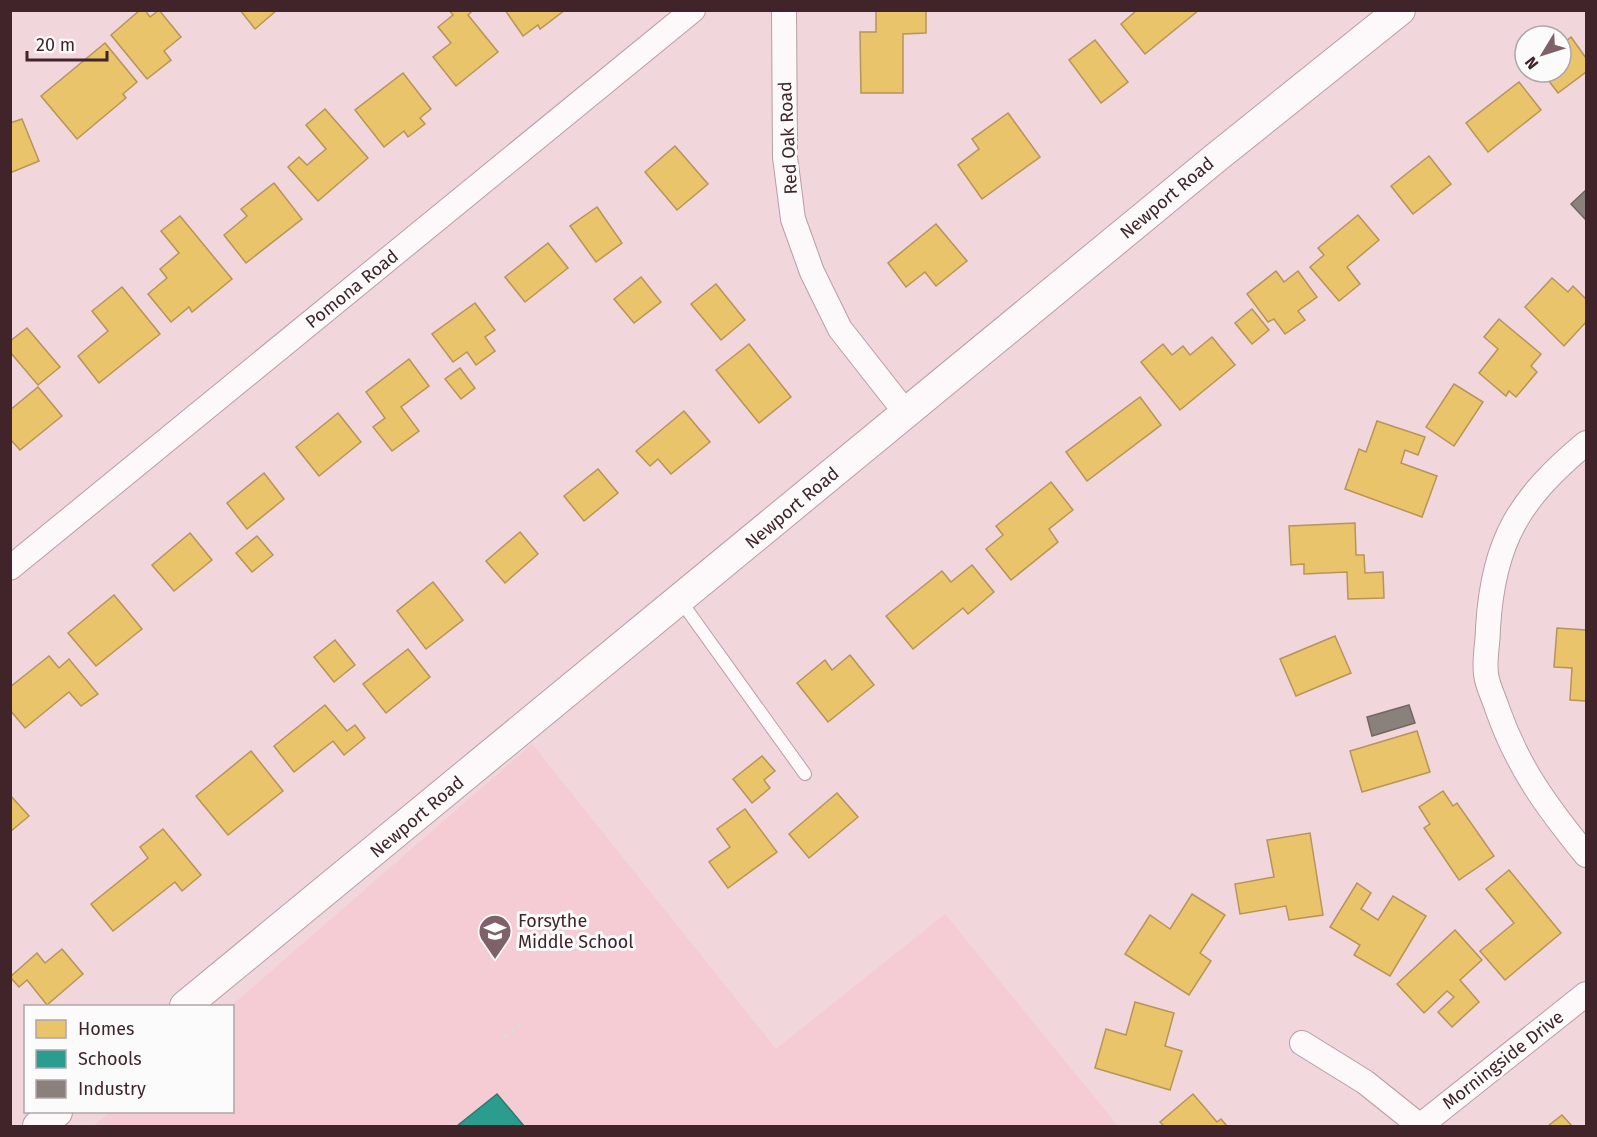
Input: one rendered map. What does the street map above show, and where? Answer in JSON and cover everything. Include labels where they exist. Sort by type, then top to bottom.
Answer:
[{"type":"street","name":"Pomona Road","points":[[10,568],[693,10]]},
{"type":"street","name":"Red Oak Road","points":[[784,10],[785,157],[793,219],[812,272],[840,329],[906,413]]},
{"type":"street","name":"Newport Road","points":[[186,1005],[1218,156],[1400,10]]},
{"type":"street","points":[[1587,443],[1562,463],[1519,512],[1498,554],[1490,606],[1486,675],[1514,751],[1541,800],[1587,855]]},
{"type":"street","name":"Morningside Drive","points":[[1420,1126],[1587,994]]},
{"type":"street","points":[[1302,1043],[1365,1082],[1420,1126]]},
{"type":"street","points":[[38,1126],[56,1113]]},
{"type":"lane","points":[[680,600],[805,774]]},
{"type":"path","points":[[504,1038],[520,1024]]},
{"type":"shaded area","name":"Forsythe Middle School","points":[[532,744],[776,1049],[945,914],[1118,1126],[93,1126],[109,1113],[234,1113],[234,1005],[232,1005]]},
{"type":"building: Homes","points":[[140,10],[145,10],[150,17],[159,10],[181,37],[164,51],[171,60],[147,79],[111,35]]},
{"type":"building: Homes","points":[[240,10],[277,10],[255,29]]},
{"type":"building: Homes","points":[[449,10],[473,10],[468,15],[498,52],[456,86],[433,57],[451,43],[438,27],[453,15]]},
{"type":"building: Homes","points":[[505,10],[565,10],[540,29],[538,25],[523,36]]},
{"type":"building: Homes","points":[[876,10],[926,10],[926,33],[903,34],[903,93],[861,93],[860,32],[876,32]]},
{"type":"building: Homes","points":[[1137,10],[1199,10],[1145,54],[1121,24]]},
{"type":"building: Homes","points":[[1095,40],[1128,82],[1101,103],[1069,60]]},
{"type":"building: Homes","points":[[1573,40],[1586,58],[1586,72],[1573,82]]},
{"type":"building: Homes","points":[[105,43],[137,82],[123,94],[126,98],[77,139],[41,96]]},
{"type":"building: Homes","points":[[403,73],[431,109],[420,118],[425,124],[408,137],[404,131],[384,147],[355,110]]},
{"type":"building: Homes","points":[[1516,84],[1521,84],[1541,110],[1488,152],[1466,123]]},
{"type":"building: Homes","points":[[1551,84],[1570,84],[1558,93]]},
{"type":"building: Homes","points":[[325,109],[368,158],[318,201],[288,167],[299,157],[307,165],[326,149],[306,125]]},
{"type":"building: Homes","points":[[1008,113],[1040,157],[982,199],[958,165],[979,149],[972,139]]},
{"type":"building: Homes","points":[[22,119],[39,161],[10,173],[10,123]]},
{"type":"building: Homes","points":[[675,146],[708,184],[677,210],[645,172]]},
{"type":"building: Homes","points":[[1429,156],[1451,184],[1413,214],[1391,186]]},
{"type":"building: Homes","points":[[274,183],[302,219],[246,263],[224,235],[247,216],[241,209]]},
{"type":"building: Homes","points":[[597,207],[622,243],[596,262],[570,226]]},
{"type":"building: Homes","points":[[1358,215],[1379,240],[1347,267],[1360,284],[1339,301],[1310,267],[1324,255],[1318,248]]},
{"type":"building: Homes","points":[[180,216],[232,279],[192,312],[189,307],[171,322],[148,294],[167,278],[160,269],[179,253],[161,231]]},
{"type":"building: Homes","points":[[936,224],[967,261],[936,286],[925,272],[906,287],[888,263]]},
{"type":"building: Homes","points":[[548,243],[568,268],[525,302],[505,277]]},
{"type":"building: Homes","points":[[1276,271],[1284,282],[1298,271],[1317,297],[1298,311],[1305,320],[1285,334],[1274,319],[1268,322],[1247,294]]},
{"type":"building: Homes","points":[[641,277],[661,302],[634,323],[614,299]]},
{"type":"building: Homes","points":[[1552,278],[1568,292],[1573,286],[1586,299],[1586,322],[1564,346],[1525,307]]},
{"type":"building: Homes","points":[[716,284],[745,320],[721,340],[691,304]]},
{"type":"building: Homes","points":[[122,287],[160,334],[99,383],[78,356],[108,331],[92,311]]},
{"type":"building: Homes","points":[[475,303],[495,330],[485,337],[495,351],[476,365],[467,352],[453,362],[432,334]]},
{"type":"building: Homes","points":[[1252,309],[1269,330],[1252,344],[1235,323]]},
{"type":"building: Homes","points":[[1499,319],[1541,354],[1531,366],[1537,372],[1516,397],[1509,391],[1506,396],[1479,373],[1498,349],[1484,337]]},
{"type":"building: Homes","points":[[27,328],[60,367],[38,385],[10,352],[10,341]]},
{"type":"building: Homes","points":[[1212,337],[1235,365],[1180,410],[1141,362],[1163,344],[1172,355],[1183,346],[1190,355]]},
{"type":"building: Homes","points":[[749,344],[791,397],[759,423],[716,370]]},
{"type":"building: Homes","points":[[409,359],[429,386],[401,407],[419,431],[392,451],[373,427],[385,418],[366,392]]},
{"type":"building: Homes","points":[[460,368],[475,388],[461,399],[445,379]]},
{"type":"building: Homes","points":[[1454,384],[1483,402],[1454,446],[1426,427]]},
{"type":"building: Homes","points":[[38,387],[62,416],[20,450],[10,439],[10,410]]},
{"type":"building: Homes","points":[[1140,397],[1161,425],[1087,481],[1066,452]]},
{"type":"building: Homes","points":[[684,411],[710,442],[671,474],[658,459],[650,466],[636,451]]},
{"type":"building: Homes","points":[[338,413],[361,442],[319,476],[296,447]]},
{"type":"building: Homes","points":[[1377,421],[1425,437],[1418,455],[1405,450],[1401,463],[1437,476],[1422,517],[1345,489],[1359,449],[1366,452]]},
{"type":"building: Homes","points":[[598,469],[618,493],[584,521],[564,496]]},
{"type":"building: Homes","points":[[264,473],[284,499],[247,529],[227,503]]},
{"type":"building: Homes","points":[[1051,482],[1073,510],[1049,529],[1058,542],[1011,580],[986,549],[1003,535],[996,526]]},
{"type":"building: Homes","points":[[1355,523],[1356,555],[1364,555],[1365,573],[1383,572],[1384,598],[1348,599],[1347,572],[1304,574],[1304,564],[1291,565],[1289,526]]},
{"type":"building: Homes","points":[[520,532],[538,554],[505,583],[486,561]]},
{"type":"building: Homes","points":[[190,533],[212,560],[174,591],[152,565]]},
{"type":"building: Homes","points":[[257,536],[273,555],[252,572],[236,553]]},
{"type":"building: Homes","points":[[972,565],[994,592],[968,614],[963,608],[913,649],[886,616],[942,571],[951,582]]},
{"type":"building: Homes","points":[[433,582],[463,620],[426,649],[397,611]]},
{"type":"building: Homes","points":[[114,595],[142,629],[96,666],[68,633]]},
{"type":"building: Homes","points":[[1557,628],[1586,630],[1586,701],[1570,700],[1572,668],[1554,667]]},
{"type":"building: Homes","points":[[1335,636],[1351,673],[1296,696],[1280,659]]},
{"type":"building: Homes","points":[[335,640],[355,665],[334,682],[314,657]]},
{"type":"building: Homes","points":[[408,649],[430,677],[386,713],[363,684]]},
{"type":"building: Homes","points":[[850,655],[874,685],[828,722],[797,683],[825,660],[832,670]]},
{"type":"building: Homes","points":[[49,656],[59,668],[69,659],[98,694],[81,706],[69,692],[25,728],[10,710],[10,687]]},
{"type":"building: Homes","points":[[325,705],[347,731],[355,725],[365,738],[344,755],[333,741],[294,772],[274,746]]},
{"type":"building: Homes","points":[[1417,731],[1430,772],[1362,792],[1350,751]]},
{"type":"building: Homes","points":[[251,751],[283,791],[228,835],[196,796]]},
{"type":"building: Homes","points":[[762,756],[775,771],[764,780],[770,788],[752,803],[733,779]]},
{"type":"building: Homes","points":[[1443,791],[1453,806],[1457,803],[1494,856],[1459,880],[1424,828],[1430,824],[1419,807]]},
{"type":"building: Homes","points":[[837,793],[858,817],[809,858],[789,834]]},
{"type":"building: Homes","points":[[10,795],[29,816],[10,832]]},
{"type":"building: Homes","points":[[745,809],[777,852],[728,888],[709,862],[730,847],[717,829]]},
{"type":"building: Homes","points":[[163,829],[201,875],[182,891],[175,882],[113,931],[91,904],[148,858],[140,847]]},
{"type":"building: Homes","points":[[1310,833],[1323,915],[1289,920],[1286,906],[1240,914],[1235,884],[1274,877],[1267,840]]},
{"type":"building: Homes","points":[[1509,870],[1561,933],[1505,980],[1480,951],[1514,923],[1486,889]]},
{"type":"building: Homes","points":[[1357,883],[1371,893],[1361,909],[1378,920],[1393,896],[1426,916],[1390,976],[1354,955],[1360,945],[1330,927]]},
{"type":"building: Homes","points":[[1192,894],[1225,915],[1200,953],[1211,961],[1189,995],[1125,954],[1150,915],[1170,929]]},
{"type":"building: Homes","points":[[1455,930],[1482,960],[1460,980],[1479,1002],[1452,1027],[1438,1012],[1454,997],[1447,991],[1424,1013],[1397,984]]},
{"type":"building: Homes","points":[[62,949],[83,974],[47,1005],[27,980],[19,987],[10,977],[37,953],[45,963]]},
{"type":"building: Homes","points":[[1135,1002],[1174,1013],[1165,1046],[1182,1051],[1170,1090],[1095,1068],[1106,1029],[1126,1035]]},
{"type":"building: Homes","points":[[1193,1094],[1217,1122],[1221,1119],[1227,1126],[1164,1126],[1160,1122]]},
{"type":"building: Homes","points":[[1562,1115],[1572,1126],[1548,1126]]},
{"type":"building: Schools","points":[[497,1094],[524,1126],[457,1126]]},
{"type":"building: Industry","points":[[1586,190],[1586,220],[1571,204]]},
{"type":"building: Industry","points":[[1409,705],[1415,723],[1372,736],[1367,717]]},
{"type":"place","name":"Forsythe Middle School","points":[[495,960]]}]
